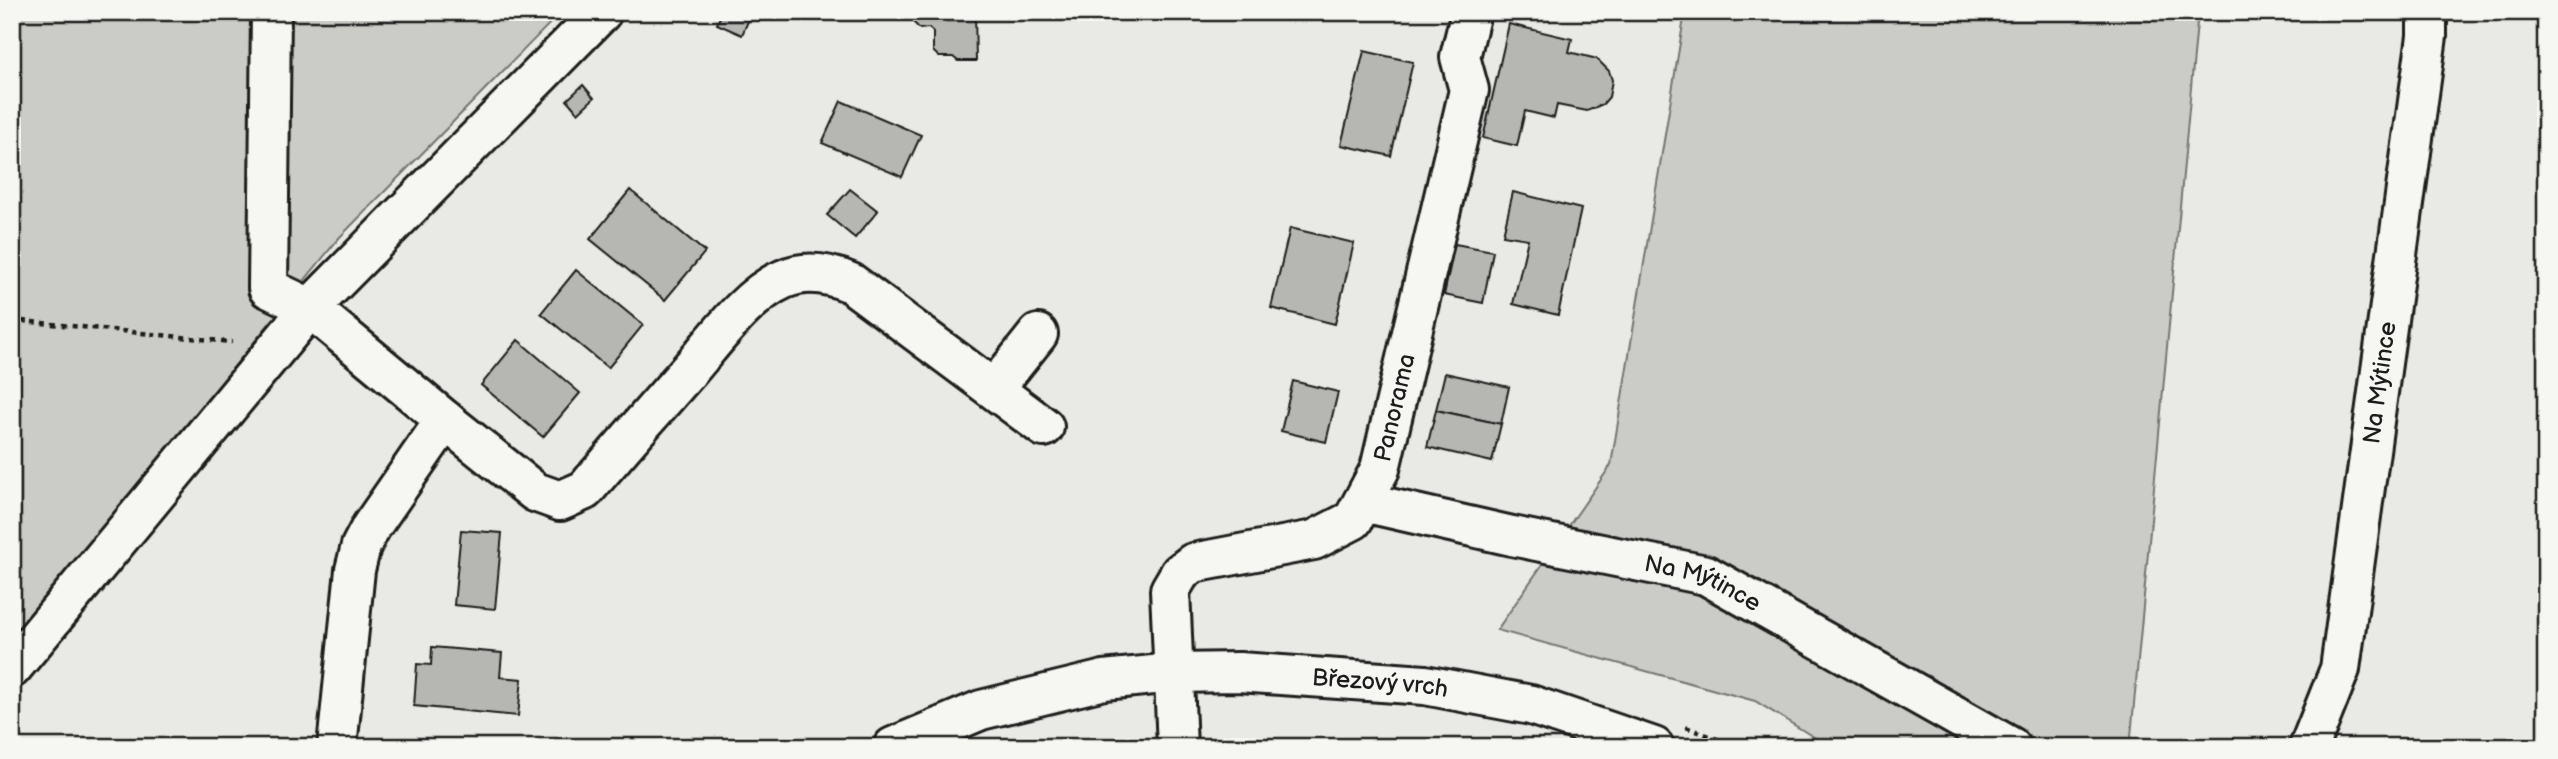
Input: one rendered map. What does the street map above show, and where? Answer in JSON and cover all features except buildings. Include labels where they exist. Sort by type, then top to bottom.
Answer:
[{"type":"street","points":[[271,12],[268,288],[310,308],[534,492],[560,501],[585,490],[732,321],[762,293],[784,279],[810,273],[831,275],[851,284],[1044,427]]},
{"type":"street","points":[[12,668],[310,308],[603,12]]},
{"type":"street","name":"Panorama","points":[[1172,673],[1170,590],[1180,573],[1193,563],[1314,540],[1353,520],[1380,469],[1469,90],[1460,57],[1471,12]]},
{"type":"street","name":"Na Mýtince","points":[[2309,747],[2340,669],[2427,36],[2427,12]]},
{"type":"street","points":[[994,389],[1038,334]]},
{"type":"street","points":[[337,747],[355,570],[361,546],[371,527],[445,420]]},
{"type":"street","name":"Na Mýtince","points":[[1363,502],[1512,536],[1706,575],[2011,747]]},
{"type":"street","name":"Březový vrch","points":[[893,747],[981,710],[1104,680],[1172,673],[1239,672],[1425,685],[1531,705],[1654,747]]},
{"type":"street","points":[[1172,673],[1177,747]]},
{"type":"path","points":[[12,320],[232,342]]},
{"type":"shaded area","points":[[12,12],[561,12],[339,238],[12,639]]},
{"type":"shaded area","points":[[1685,12],[2198,12],[2130,747],[1830,747],[1755,701],[1497,630],[1611,465]]}]
